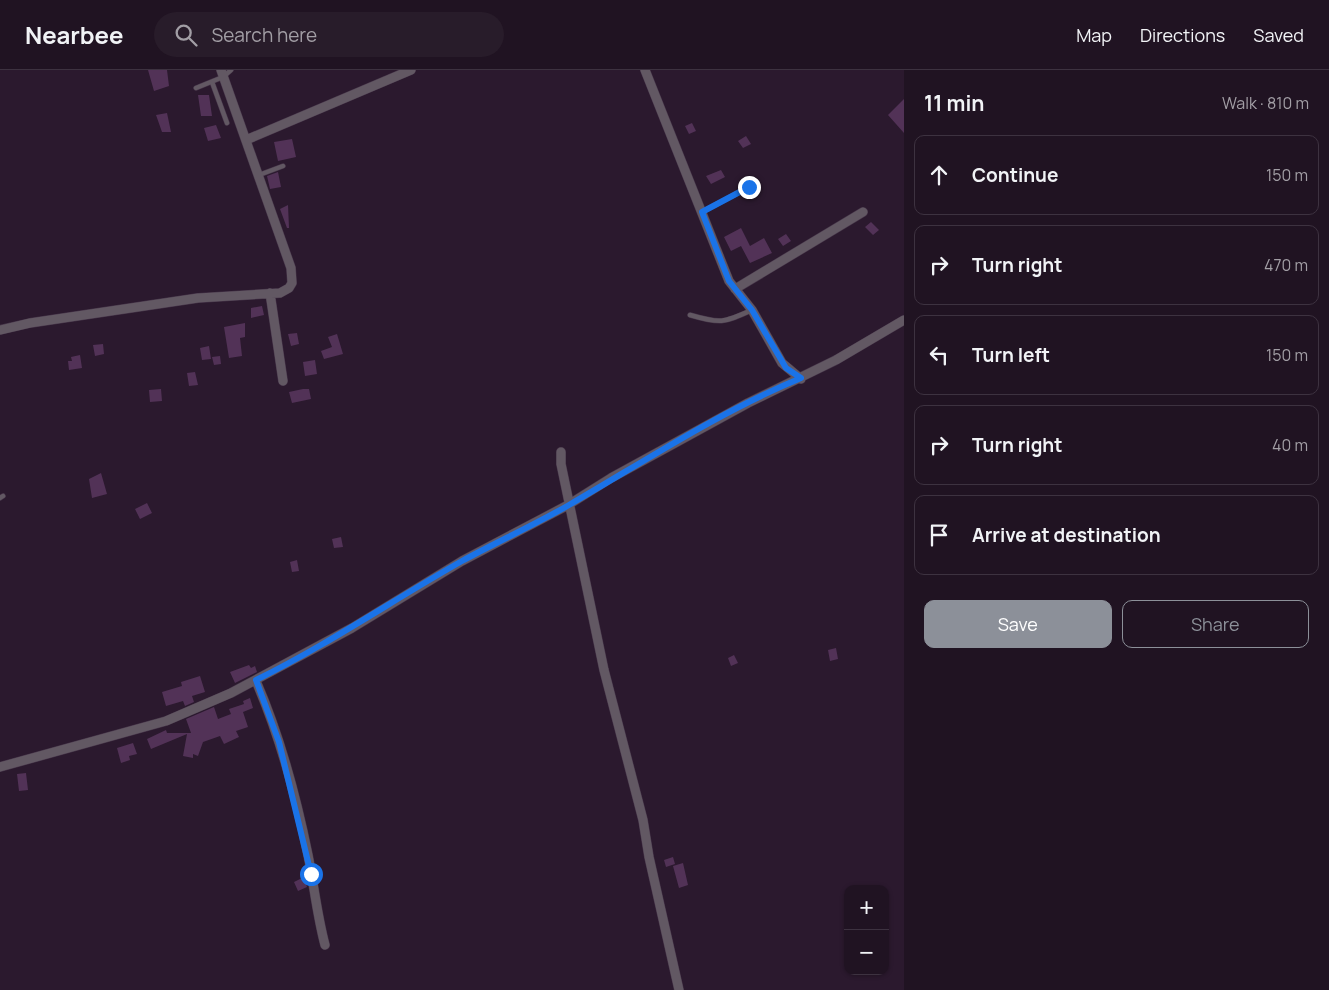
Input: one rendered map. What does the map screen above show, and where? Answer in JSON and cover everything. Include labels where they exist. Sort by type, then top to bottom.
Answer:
[{"type":"street","points":[[246,140],[411,70]]},
{"type":"street","points":[[645,70],[729,281],[752,310],[782,363],[801,378]]},
{"type":"street","points":[[0,330],[198,298],[280,293],[290,288],[292,276],[222,74]]},
{"type":"street","points":[[735,289],[863,212]]},
{"type":"street","points":[[270,293],[283,381]]},
{"type":"street","points":[[0,767],[148,724],[166,721],[256,680],[352,628],[462,561],[568,505],[611,478],[708,424],[801,378],[904,320]]},
{"type":"street","points":[[561,452],[561,464],[568,505],[604,670],[643,820],[649,857],[679,990]]},
{"type":"street","points":[[256,680],[274,725],[288,774],[307,853],[324,945]]},
{"type":"lane","points":[[196,88],[212,82],[231,70]]},
{"type":"lane","points":[[212,82],[227,123]]},
{"type":"lane","points":[[258,175],[283,166]]},
{"type":"lane","points":[[702,212],[749,187]]},
{"type":"lane","points":[[690,315],[716,323],[725,322],[752,310]]},
{"type":"building","points":[[148,70],[167,70],[169,86],[154,91]]},
{"type":"building","points":[[198,95],[209,95],[212,116],[201,116]]},
{"type":"building","points":[[904,99],[904,133],[888,115]]},
{"type":"building","points":[[167,113],[171,132],[162,132],[156,115]]},
{"type":"building","points":[[692,123],[696,131],[689,134],[685,126]]},
{"type":"building","points":[[216,125],[221,138],[208,141],[204,128]]},
{"type":"building","points":[[746,136],[751,144],[743,148],[738,141]]},
{"type":"building","points":[[292,139],[296,157],[278,161],[274,142]]},
{"type":"building","points":[[721,170],[725,177],[711,184],[706,176]]},
{"type":"building","points":[[278,172],[281,187],[270,189],[267,176]]},
{"type":"building","points":[[288,205],[289,228],[287,228],[280,209]]},
{"type":"building","points":[[871,222],[879,230],[873,235],[865,227]]},
{"type":"building","points":[[741,228],[750,246],[764,238],[772,253],[750,263],[741,246],[731,251],[724,237]]},
{"type":"building","points":[[786,234],[791,241],[783,246],[778,239]]},
{"type":"building","points":[[262,306],[264,315],[251,318],[251,308]]},
{"type":"building","points":[[245,323],[245,337],[240,338],[242,356],[229,358],[224,327]]},
{"type":"building","points":[[297,333],[299,344],[291,346],[288,334]]},
{"type":"building","points":[[337,334],[343,354],[324,359],[321,351],[332,347],[328,337]]},
{"type":"building","points":[[103,344],[104,354],[95,356],[93,345]]},
{"type":"building","points":[[209,346],[211,359],[202,360],[200,348]]},
{"type":"building","points":[[80,355],[82,368],[69,370],[68,361],[72,361],[71,357]]},
{"type":"building","points":[[220,356],[221,364],[214,365],[212,357]]},
{"type":"building","points":[[315,360],[317,374],[305,376],[303,362]]},
{"type":"building","points":[[195,372],[198,385],[189,386],[187,373]]},
{"type":"building","points":[[161,389],[162,401],[150,402],[149,390]]},
{"type":"building","points":[[309,389],[311,399],[292,403],[289,392]]},
{"type":"building","points":[[101,473],[107,494],[92,498],[89,479]]},
{"type":"building","points":[[147,503],[152,513],[140,519],[135,509]]},
{"type":"building","points":[[341,537],[343,547],[334,548],[332,539]]},
{"type":"building","points":[[297,560],[299,571],[292,572],[290,562]]},
{"type":"building","points":[[836,648],[838,659],[830,661],[828,650]]},
{"type":"building","points":[[734,655],[738,663],[731,666],[728,658]]},
{"type":"building","points":[[249,665],[251,668],[255,666],[257,672],[235,683],[230,672]]},
{"type":"building","points":[[200,676],[205,692],[192,696],[194,702],[185,706],[183,701],[166,706],[162,692],[182,686],[181,682]]},
{"type":"building","points":[[250,698],[253,708],[243,712],[248,727],[236,731],[239,737],[224,744],[220,736],[203,742],[198,756],[193,754],[193,758],[183,756],[187,734],[151,749],[147,739],[166,730],[167,733],[191,733],[186,719],[214,707],[218,719],[231,714],[229,709],[244,704],[243,701]]},
{"type":"building","points":[[133,743],[137,754],[129,756],[130,760],[121,763],[117,748]]},
{"type":"building","points":[[26,773],[28,790],[19,791],[17,774]]},
{"type":"building","points":[[673,857],[675,864],[666,867],[664,860]]},
{"type":"building","points":[[683,863],[688,885],[679,888],[673,866]]},
{"type":"building","points":[[304,877],[307,887],[298,891],[294,882]]},
{"type":"route","points":[[311,874],[279,742],[268,707],[256,680],[352,628],[462,561],[568,505],[611,478],[708,424],[801,378],[786,368],[745,299],[729,281],[719,250],[702,212],[749,187]]}]
